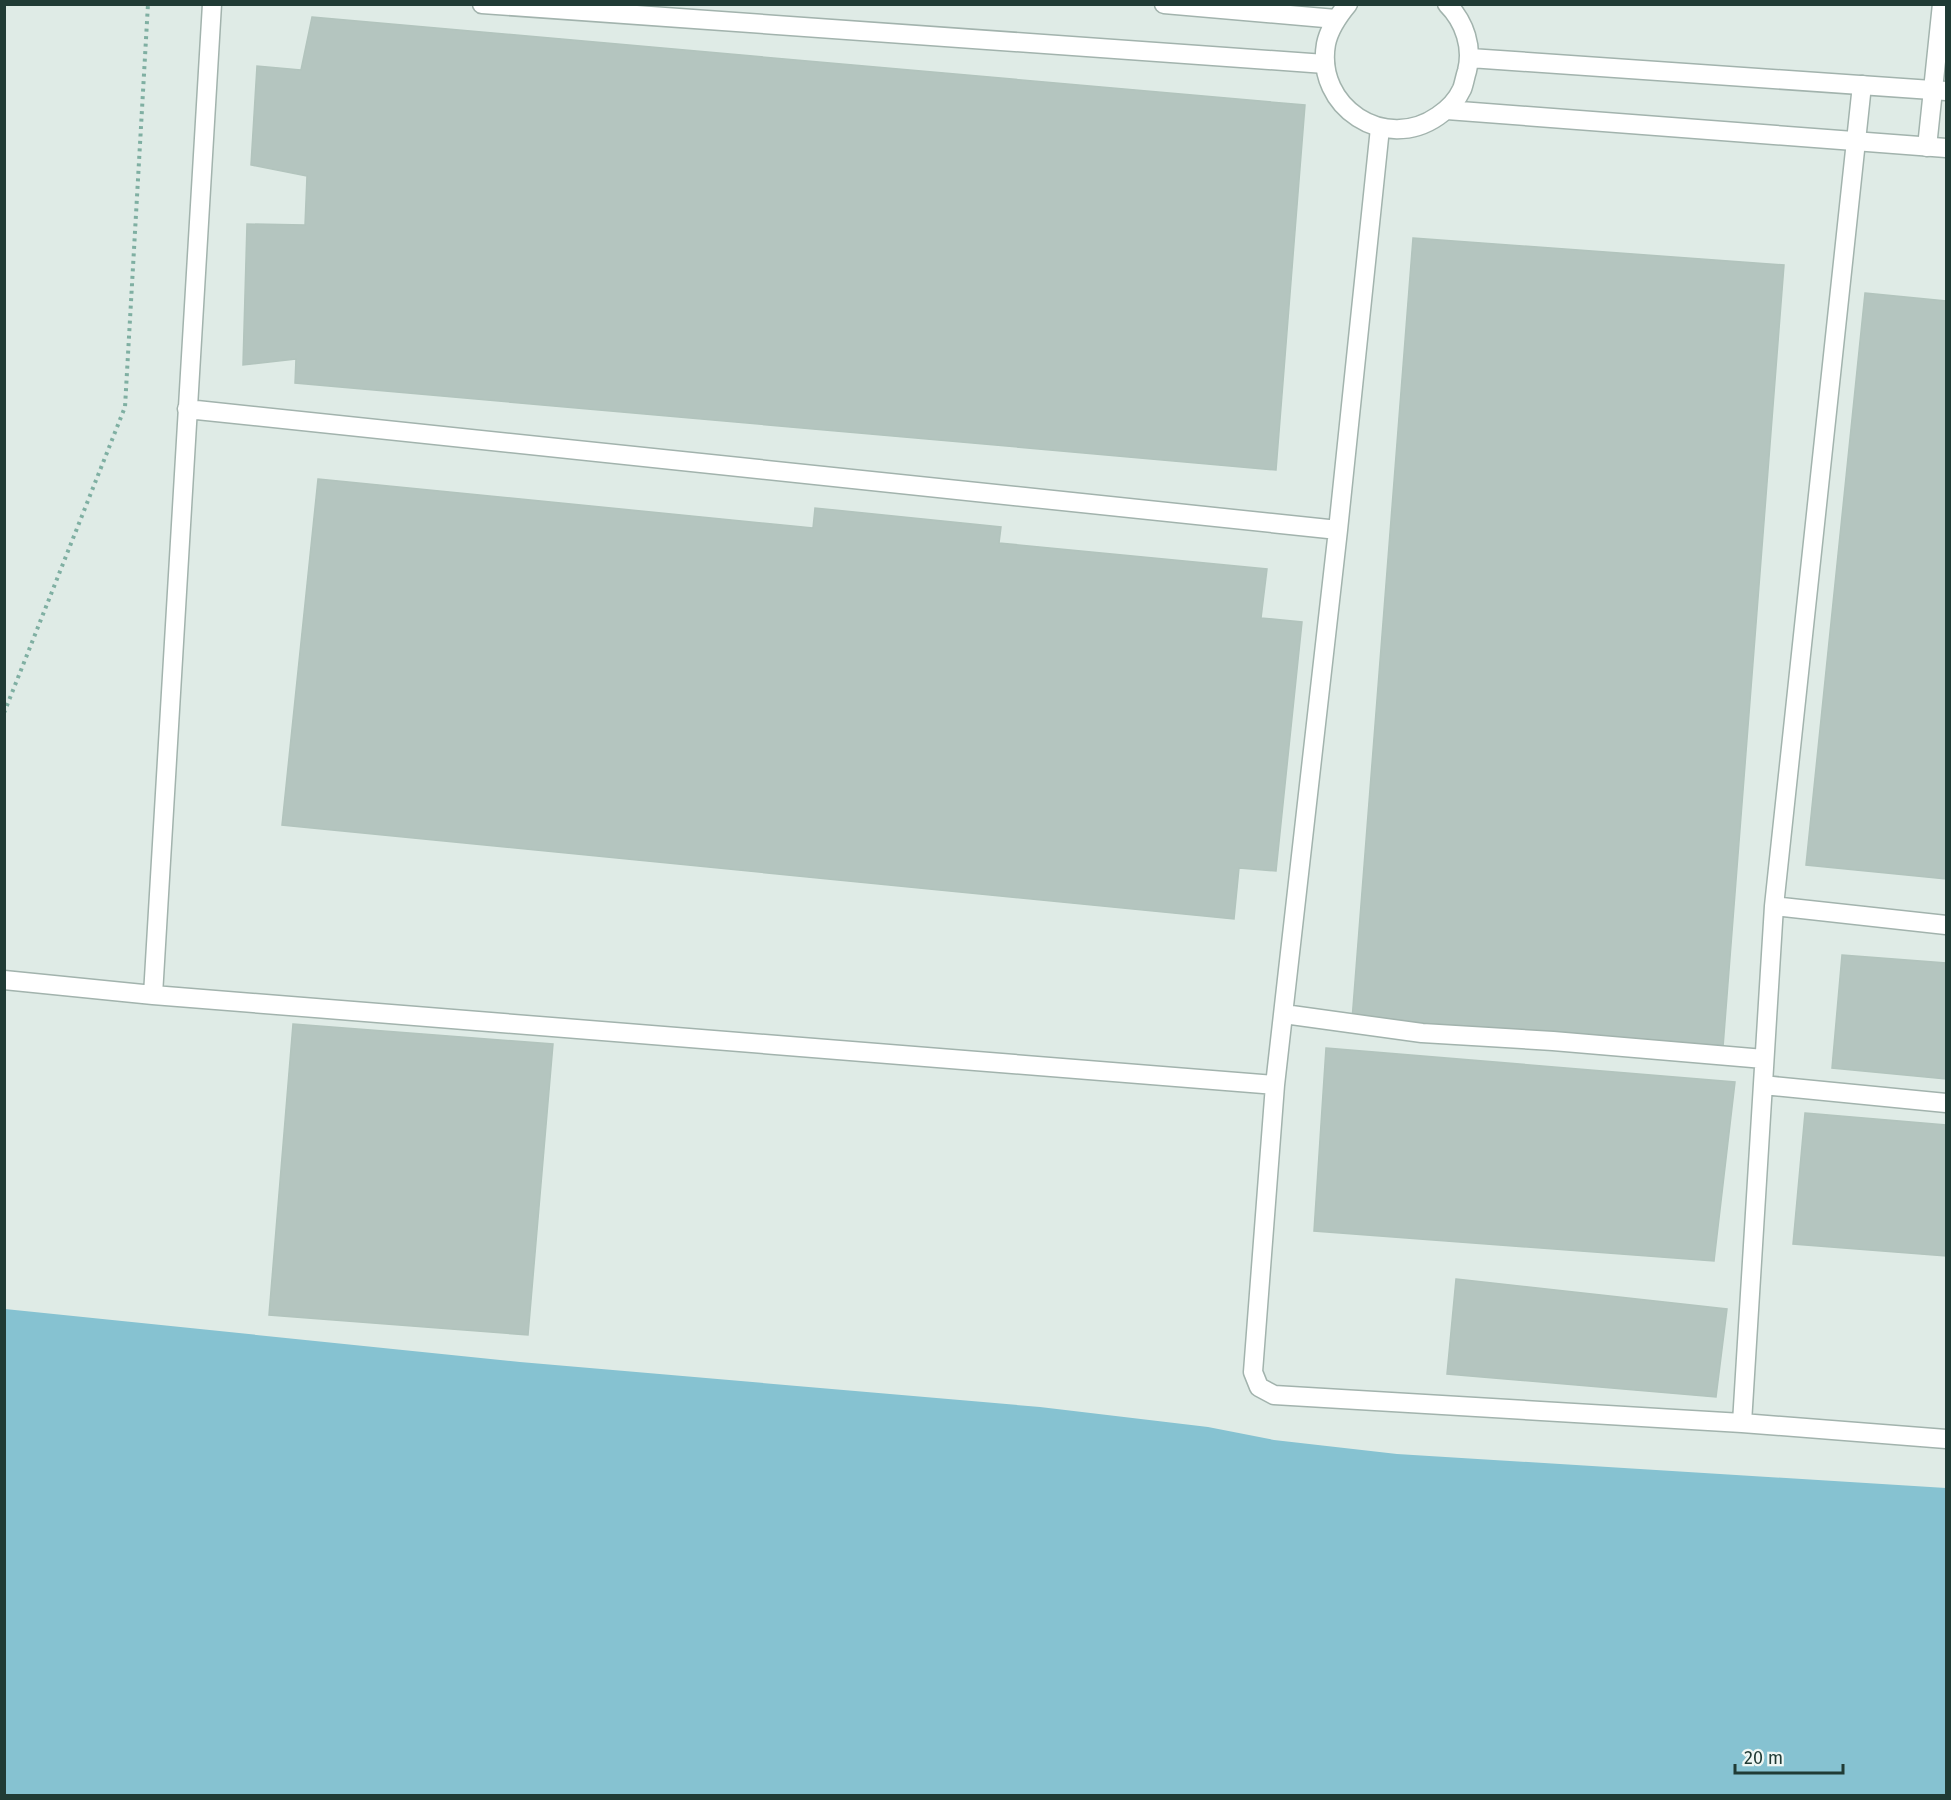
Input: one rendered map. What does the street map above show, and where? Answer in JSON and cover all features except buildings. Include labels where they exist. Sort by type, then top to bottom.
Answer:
[{"type":"street","points":[[153,995],[212,4]]},
{"type":"street","points":[[482,4],[1324,64]]},
{"type":"street","points":[[1164,4],[1336,19]]},
{"type":"street","points":[[1348,4],[1336,19],[1326,42],[1324,64],[1331,88],[1345,109],[1357,118],[1380,128],[1405,130],[1430,122],[1447,110],[1462,90],[1470,58],[1466,33],[1454,11],[1447,4]]},
{"type":"street","points":[[1927,147],[1940,91],[1942,4]]},
{"type":"street","points":[[1470,58],[1940,91]]},
{"type":"street","points":[[1742,1423],[1774,906],[1862,85]]},
{"type":"street","points":[[1447,110],[1947,148]]},
{"type":"street","points":[[1380,128],[1338,530],[1275,1085],[1252,1372],[1259,1387],[1274,1395],[1742,1423],[1947,1439]]},
{"type":"street","points":[[188,409],[1338,530]]},
{"type":"street","points":[[1774,906],[1947,925]]},
{"type":"street","points":[[4,980],[153,995],[1275,1085]]},
{"type":"street","points":[[1284,1014],[1422,1033],[1554,1041],[1764,1059]]},
{"type":"street","points":[[1762,1085],[1947,1103]]},
{"type":"path","points":[[4,713],[125,407],[148,4]]},
{"type":"water","points":[[5,1309],[520,1362],[1040,1407],[1208,1427],[1274,1440],[1397,1454],[1946,1488],[1946,1795],[5,1795]]}]
